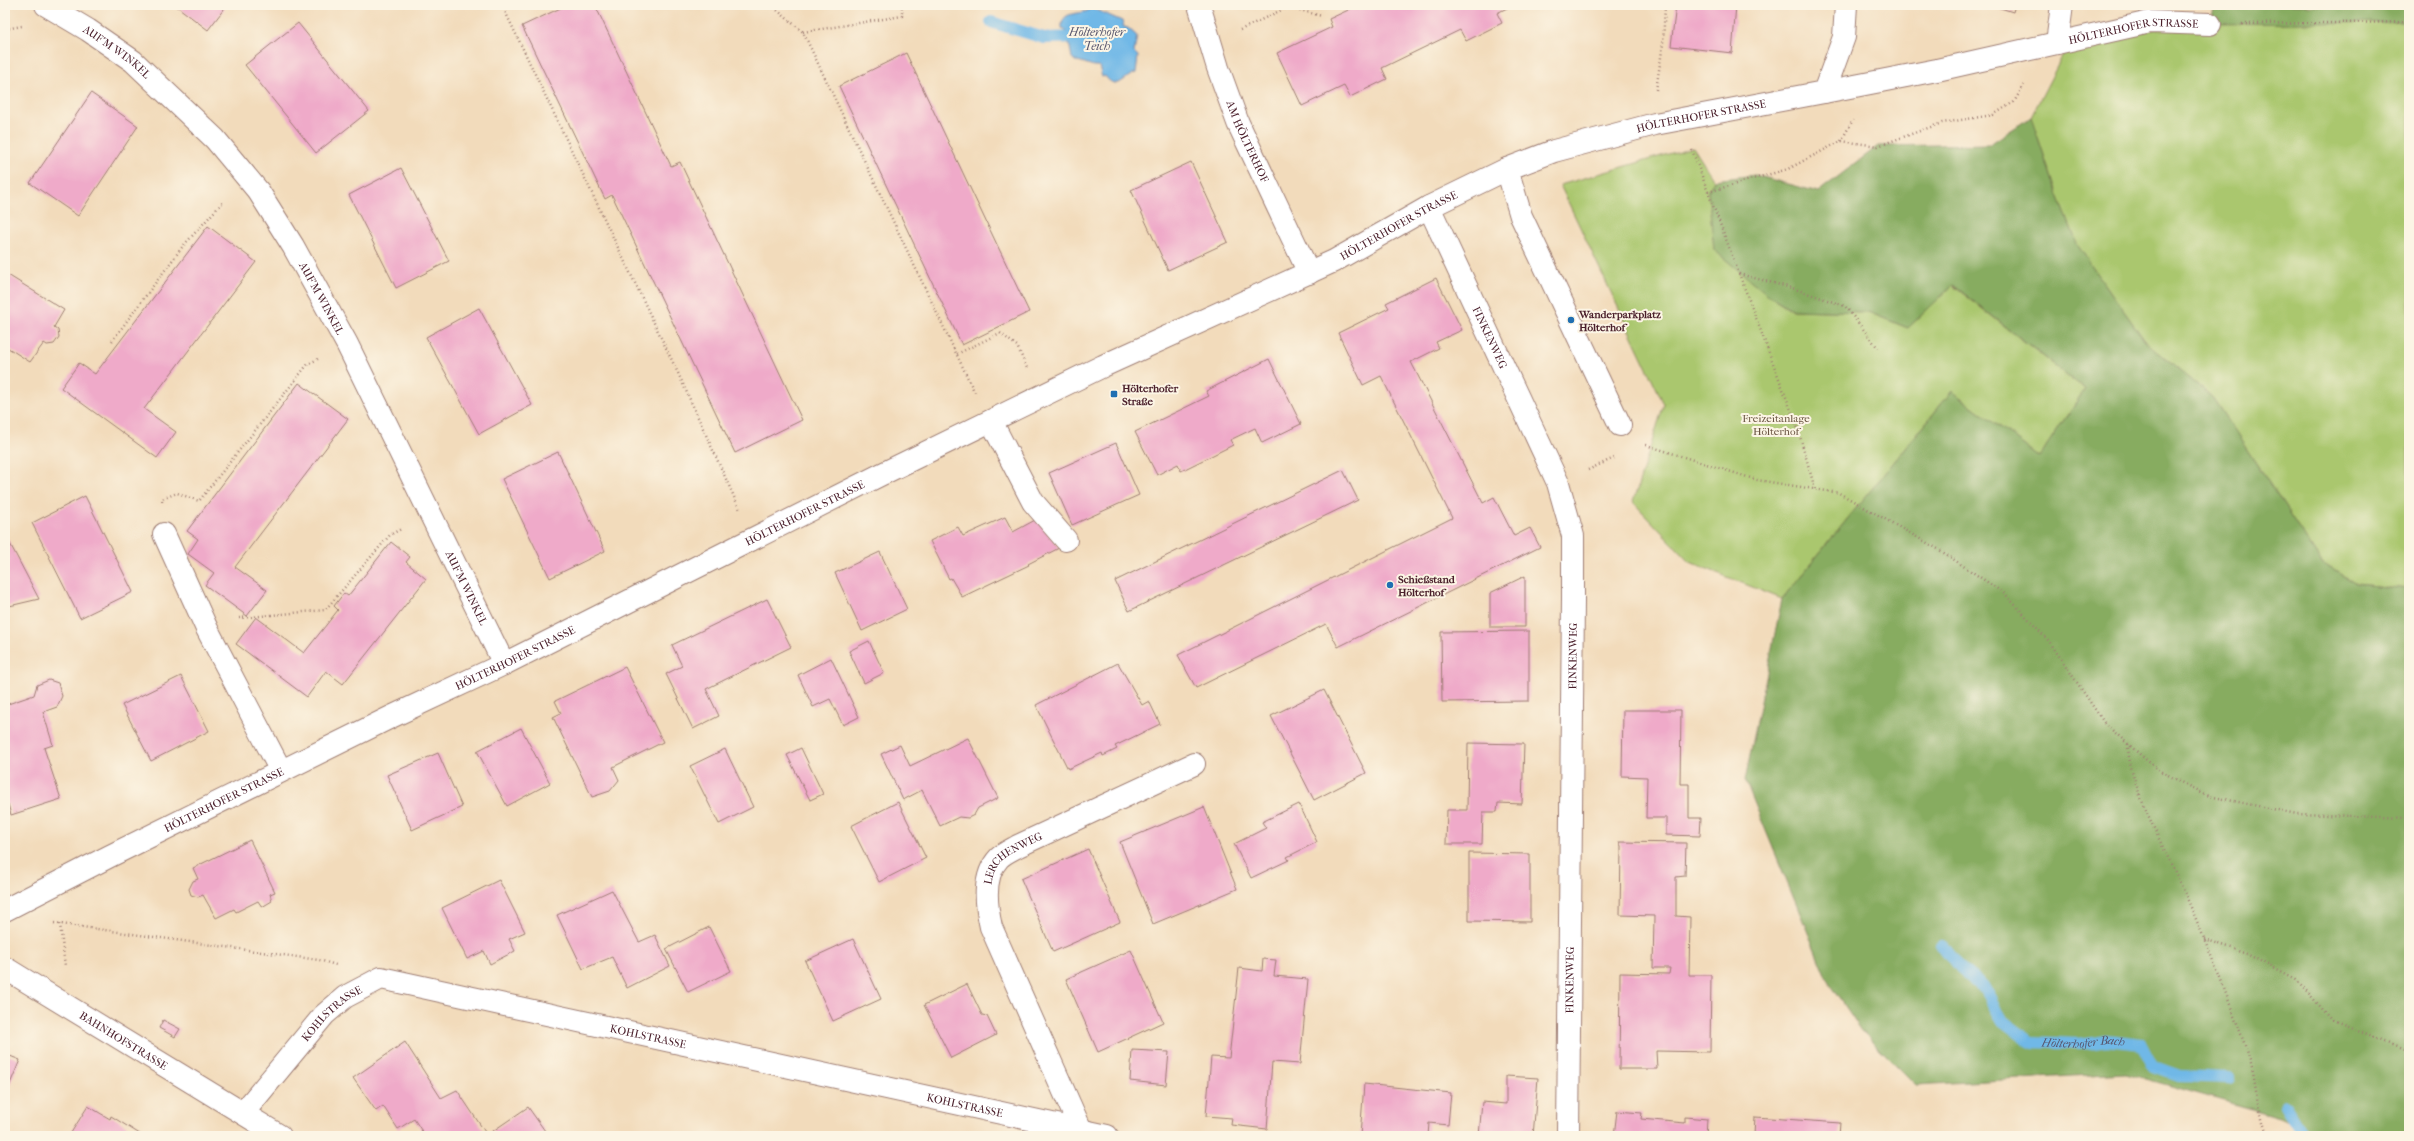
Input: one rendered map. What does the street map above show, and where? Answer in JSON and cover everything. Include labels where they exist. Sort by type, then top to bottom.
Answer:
[{"type":"street","name":"AUF'M WINKEL","points":[[46,5],[88,30],[132,61],[215,139],[251,183],[293,246],[347,344],[504,664]]},
{"type":"street","name":"AM HÖLTERHOF","points":[[1200,5],[1211,44],[1238,123],[1309,273]]},
{"type":"street","points":[[1824,92],[1844,37],[1846,5]]},
{"type":"street","name":"HÖLTERHOFER STRASSE","points":[[2057,43],[2062,5]]},
{"type":"street","name":"HÖLTERHOFER STRASSE","points":[[5,910],[280,771],[504,664],[754,538],[1103,366],[1309,273],[1334,261],[1429,208],[1507,170],[1554,151],[1680,118],[1937,70],[2150,22],[2210,24]]},
{"type":"street","points":[[1507,170],[1521,216],[1620,425]]},
{"type":"street","name":"FINKENWEG","points":[[1429,208],[1558,484],[1573,536],[1568,1136]]},
{"type":"street","points":[[991,421],[1033,502],[1066,540]]},
{"type":"street","points":[[164,534],[207,629],[280,771]]},
{"type":"street","name":"LERCHENWEG","points":[[1081,1130],[991,927],[985,901],[990,876],[999,858],[1018,846],[1194,764]]},
{"type":"street","name":"BAHNHOFSTRASSE","points":[[5,968],[280,1136]]},
{"type":"street","name":"KOHLSTRASSE","points":[[243,1113],[324,1015],[345,997],[380,978],[1107,1136]]},
{"type":"path","points":[[502,5],[754,538]]},
{"type":"path","points":[[771,5],[803,32],[965,371]]},
{"type":"path","points":[[803,32],[902,16],[902,5]]},
{"type":"path","points":[[1211,44],[1292,5]]},
{"type":"path","points":[[1657,89],[1663,44],[1665,5]]},
{"type":"path","points":[[1287,7],[1322,16]]},
{"type":"path","points":[[2210,24],[2409,22]]},
{"type":"path","points":[[1841,141],[1878,146],[1942,123],[1993,115],[2014,102],[2024,86],[2031,49]]},
{"type":"path","points":[[1708,192],[1788,169],[1841,141],[1854,117]]},
{"type":"path","points":[[1680,118],[1797,426],[1815,489]]},
{"type":"path","points":[[112,341],[183,246],[221,202],[251,183]]},
{"type":"path","points":[[1739,274],[1792,288],[1845,306],[1878,348]]},
{"type":"path","points":[[957,354],[1000,333],[1016,346]]},
{"type":"path","points":[[164,534],[159,510],[162,499],[177,493],[199,501],[308,364],[347,344]]},
{"type":"path","points":[[1644,444],[1757,480],[1839,493],[1938,549],[2005,594],[2049,641],[2105,724],[2158,770],[2210,796],[2297,814],[2409,818]]},
{"type":"path","points":[[1558,484],[1615,457]]},
{"type":"path","points":[[207,629],[236,618],[325,610],[390,535],[431,516]]},
{"type":"path","points":[[2128,743],[2128,751],[2137,785],[2152,824],[2204,939],[2228,1000],[2251,1066],[2256,1100],[2266,1136]]},
{"type":"path","points":[[52,922],[319,960],[380,978]]},
{"type":"path","points":[[2204,939],[2246,954],[2296,979],[2333,1021],[2409,1052]]},
{"type":"green space","points":[[2215,5],[2409,5],[2409,22],[2210,24]]},
{"type":"green space","points":[[2409,16],[2409,589],[2356,584],[2322,563],[2212,397],[2145,341],[2078,246],[2054,185],[2031,117],[2064,53],[2103,38],[2206,21]]},
{"type":"green space","points":[[2031,117],[2054,185],[2078,246],[2145,341],[2212,397],[2322,563],[2356,584],[2409,589],[2409,1136],[2321,1136],[2280,1117],[2125,1073],[1916,1085],[1862,1031],[1827,979],[1745,780],[1782,599],[1952,391],[2039,457],[2085,389],[1953,285],[1908,328],[1868,312],[1793,310],[1767,294],[1714,250],[1708,192],[1714,180],[1755,175],[1818,192],[1878,146],[1990,144]]},
{"type":"green space","name":"Freizeitanlage Hölterhof","points":[[1693,147],[1714,180],[1708,192],[1767,294],[1792,310],[1868,312],[1908,328],[1952,285],[2085,389],[2039,457],[1952,391],[1782,599],[1690,562],[1633,502],[1664,404],[1560,185]]},
{"type":"water","name":"Hölterhofer Teich","points":[[1092,8],[1122,21],[1124,27],[1128,28],[1137,36],[1134,52],[1138,56],[1136,73],[1132,74],[1121,82],[1114,83],[1105,76],[1102,77],[1099,66],[1093,66],[1075,61],[1072,58],[1067,32],[1062,28],[1063,22],[1068,15],[1088,11]]},
{"type":"building","points":[[175,5],[227,5],[208,30]]},
{"type":"building","points":[[567,5],[595,5],[671,166],[680,162],[802,420],[735,453],[612,195],[605,199],[522,26]]},
{"type":"building","points":[[1359,5],[1513,5],[1497,13],[1502,23],[1466,41],[1460,30],[1382,68],[1387,79],[1350,97],[1344,86],[1302,106],[1277,53],[1332,27],[1329,19]]},
{"type":"building","points":[[1676,5],[1736,5],[1732,53],[1671,46]]},
{"type":"building","points":[[1991,5],[2015,5],[2013,12]]},
{"type":"building","points":[[298,23],[369,111],[316,153],[245,65]]},
{"type":"building","points":[[906,53],[1029,312],[962,345],[839,86]]},
{"type":"building","points":[[91,93],[138,126],[78,216],[30,183]]},
{"type":"building","points":[[1191,162],[1228,242],[1168,270],[1131,190]]},
{"type":"building","points":[[401,168],[449,261],[396,288],[349,195]]},
{"type":"building","points":[[208,226],[256,262],[144,409],[176,432],[157,458],[61,388],[79,363],[95,374]]},
{"type":"building","points":[[8,275],[64,310],[54,327],[58,330],[59,337],[54,344],[47,345],[44,343],[30,362],[5,346],[5,280]]},
{"type":"building","name":"Schießstand Hölterhof","points":[[1436,278],[1462,330],[1436,342],[1439,348],[1411,362],[1483,503],[1494,497],[1514,536],[1530,528],[1540,547],[1338,647],[1326,624],[1196,688],[1178,655],[1452,518],[1381,376],[1363,385],[1338,333],[1389,308],[1386,303]]},
{"type":"building","points":[[479,308],[532,405],[479,434],[426,337]]},
{"type":"building","points":[[1269,359],[1301,424],[1262,443],[1255,428],[1230,440],[1233,445],[1181,471],[1178,464],[1157,475],[1135,432],[1209,396],[1206,391]]},
{"type":"building","points":[[299,383],[348,419],[235,567],[267,590],[247,616],[205,585],[214,573],[188,554],[198,539],[187,531]]},
{"type":"building","points":[[1116,443],[1139,495],[1072,525],[1049,473]]},
{"type":"building","points":[[558,452],[605,551],[550,578],[502,479]]},
{"type":"building","points":[[1343,470],[1358,500],[1129,611],[1115,581]]},
{"type":"building","points":[[85,496],[133,592],[80,618],[32,523]]},
{"type":"building","points":[[1005,517],[1013,532],[1037,519],[1059,548],[1028,564],[1029,565],[962,597],[951,578],[949,579],[930,541],[958,527],[963,536]]},
{"type":"building","points":[[5,534],[39,599],[5,607]]},
{"type":"building","points":[[391,542],[410,557],[406,562],[426,579],[343,684],[326,671],[307,697],[236,644],[256,617],[304,653],[338,610],[334,606],[344,593],[348,596]]},
{"type":"building","points":[[880,552],[907,609],[862,631],[835,573]]},
{"type":"building","points":[[1525,576],[1525,627],[1490,627],[1490,593]]},
{"type":"building","points":[[767,599],[791,647],[706,689],[719,716],[693,729],[666,674],[682,666],[672,645]]},
{"type":"building","points":[[1529,631],[1529,701],[1442,702],[1441,632]]},
{"type":"building","points":[[869,641],[884,673],[864,683],[849,651]]},
{"type":"building","points":[[831,658],[859,717],[843,725],[830,699],[813,707],[798,675]]},
{"type":"building","points":[[1118,663],[1142,705],[1149,701],[1160,724],[1115,746],[1117,749],[1103,756],[1102,753],[1068,769],[1036,705]]},
{"type":"building","points":[[625,667],[663,742],[613,767],[619,780],[610,791],[592,797],[553,717],[561,713],[555,701]]},
{"type":"building","points":[[181,676],[209,731],[151,761],[122,705]]},
{"type":"building","points":[[49,680],[58,683],[62,696],[57,707],[43,712],[53,745],[44,748],[61,799],[11,815],[8,804],[5,805],[5,705],[34,695],[37,685]]},
{"type":"building","points":[[1324,690],[1366,773],[1314,800],[1271,716]]},
{"type":"building","points":[[1623,710],[1681,710],[1680,784],[1689,784],[1689,818],[1701,818],[1700,836],[1666,835],[1666,818],[1646,818],[1647,777],[1622,776]]},
{"type":"building","points":[[521,728],[550,783],[507,806],[477,751]]},
{"type":"building","points":[[968,738],[998,798],[978,808],[974,815],[968,818],[959,817],[940,826],[922,790],[903,800],[881,754],[900,745],[910,766]]},
{"type":"building","points":[[1468,743],[1524,744],[1522,804],[1498,803],[1497,812],[1483,812],[1482,844],[1446,844],[1447,810],[1467,810]]},
{"type":"building","points":[[801,748],[823,794],[810,800],[787,755]]},
{"type":"building","points":[[725,749],[753,807],[719,824],[690,766]]},
{"type":"building","points":[[438,753],[462,807],[412,830],[387,775]]},
{"type":"building","points":[[898,802],[926,858],[879,882],[851,826]]},
{"type":"building","points":[[1299,804],[1317,842],[1287,857],[1289,860],[1251,878],[1234,844],[1266,828],[1262,822]]},
{"type":"building","points":[[1204,807],[1237,889],[1153,924],[1120,842]]},
{"type":"building","points":[[250,840],[275,892],[270,894],[272,901],[262,907],[258,901],[236,912],[234,909],[216,918],[203,895],[198,897],[191,895],[189,889],[193,881],[198,879],[193,868]]},
{"type":"building","points":[[1619,842],[1686,843],[1685,876],[1676,877],[1676,916],[1690,917],[1689,975],[1711,975],[1710,1052],[1656,1051],[1657,1069],[1619,1069],[1620,973],[1669,974],[1670,968],[1653,968],[1654,916],[1620,915],[1621,846]]},
{"type":"building","points":[[1088,849],[1120,922],[1053,952],[1021,879]]},
{"type":"building","points":[[1469,853],[1530,854],[1530,922],[1469,921]]},
{"type":"building","points":[[499,880],[525,932],[509,939],[515,951],[490,964],[484,951],[467,959],[442,908]]},
{"type":"building","points":[[612,890],[639,942],[655,935],[670,966],[627,988],[612,957],[583,969],[557,915]]},
{"type":"building","points":[[709,927],[731,971],[688,992],[666,949]]},
{"type":"building","points":[[853,939],[881,999],[833,1021],[805,961]]},
{"type":"building","points":[[1131,950],[1163,1022],[1098,1052],[1066,979]]},
{"type":"building","points":[[1263,959],[1276,960],[1274,976],[1308,979],[1300,1064],[1272,1062],[1267,1129],[1231,1125],[1232,1118],[1206,1116],[1211,1057],[1229,1058],[1239,968],[1262,971]]},
{"type":"building","points":[[967,984],[982,1015],[987,1016],[996,1035],[951,1058],[924,1005]]},
{"type":"building","points":[[163,1020],[180,1029],[175,1037],[159,1028]]},
{"type":"building","points":[[405,1042],[441,1098],[457,1090],[487,1135],[528,1107],[545,1131],[538,1136],[425,1136],[414,1119],[398,1129],[383,1106],[376,1111],[353,1078]]},
{"type":"building","points":[[1132,1050],[1169,1052],[1166,1085],[1130,1081]]},
{"type":"building","points":[[5,1054],[20,1060],[5,1096]]},
{"type":"building","points":[[1506,1076],[1538,1078],[1533,1136],[1479,1136],[1482,1102],[1506,1104]]},
{"type":"building","points":[[1364,1084],[1451,1093],[1448,1125],[1429,1123],[1428,1136],[1360,1136]]},
{"type":"building","points":[[88,1106],[110,1119],[111,1116],[143,1136],[69,1136]]},
{"type":"building","points":[[1617,1111],[1642,1113],[1641,1119],[1685,1123],[1685,1117],[1707,1119],[1706,1136],[1614,1136]]},
{"type":"building","points":[[1755,1117],[1840,1123],[1839,1136],[1754,1136]]},
{"type":"waterway","name":"Hölterhofer Bach","points":[[991,22],[1044,38],[1083,37]]},
{"type":"waterway","name":"Hölterhofer Bach","points":[[1942,945],[1960,968],[1983,987],[2003,1021],[2031,1042],[2079,1044],[2107,1040],[2142,1044],[2154,1067],[2179,1076],[2229,1078]]},
{"type":"waterway","name":"Hölterhofer Bach","points":[[2285,1106],[2304,1136]]},
{"type":"place","name":"Wanderparkplatz Hölterhof","points":[[1571,320]]},
{"type":"place","name":"Hölterhofer Straße","points":[[1114,394]]},
{"type":"place","name":"Schießstand Hölterhof","points":[[1390,585]]}]
